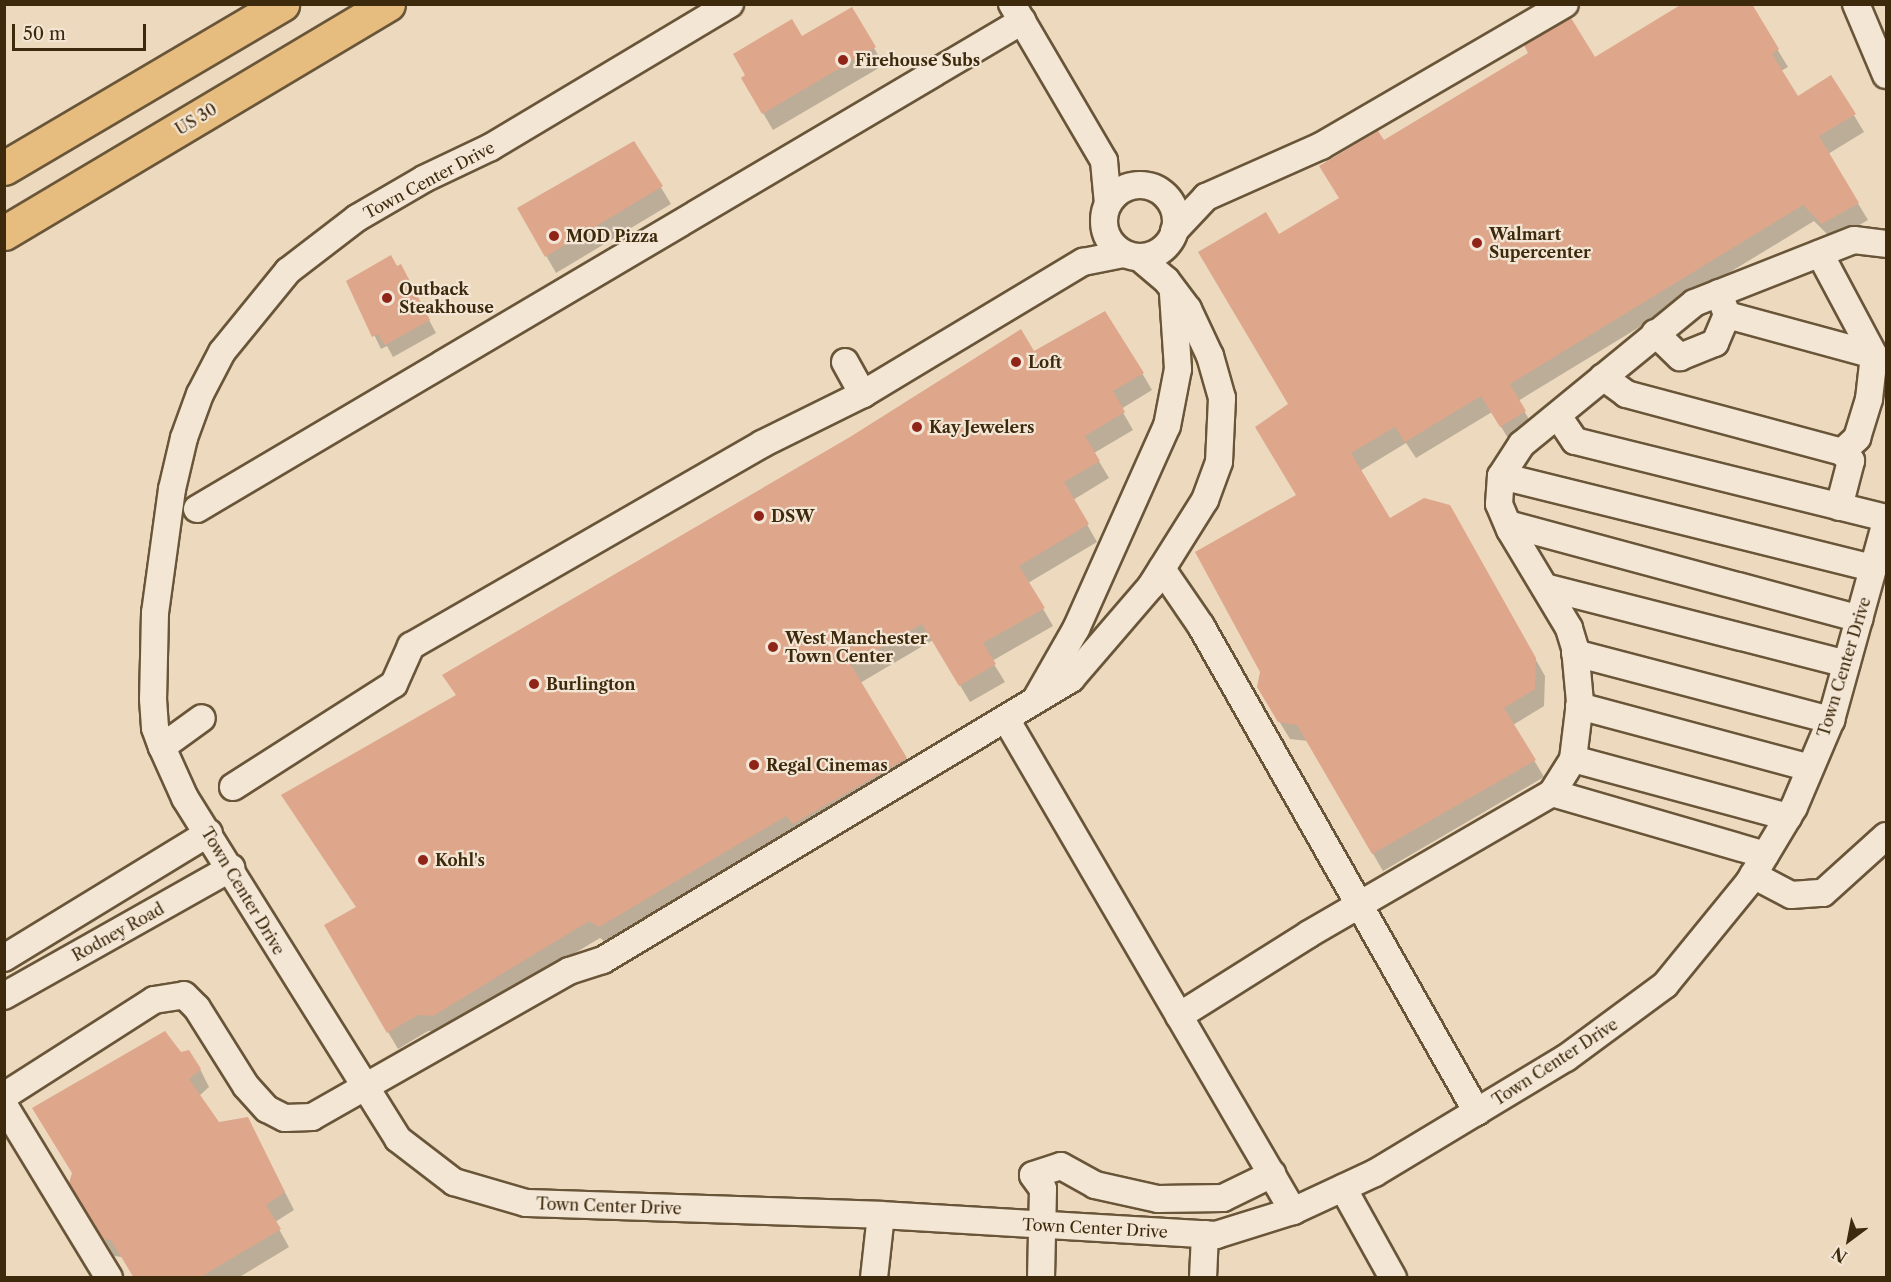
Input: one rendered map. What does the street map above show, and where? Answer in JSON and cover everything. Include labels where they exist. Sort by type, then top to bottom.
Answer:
[{"type":"highway","points":[[4,168],[282,4]]},
{"type":"highway","name":"US 30","points":[[4,233],[388,4]]},
{"type":"street","name":"Town Center Drive","points":[[730,4],[491,147],[424,179],[357,218],[288,271],[243,322],[200,394],[172,489],[153,651],[155,728],[162,747],[185,798],[231,868],[365,1090],[398,1139],[454,1182],[526,1203],[881,1215],[1216,1235],[1293,1211],[1343,1188],[1477,1112],[1566,1058],[1665,985],[1759,865],[1788,817],[1830,720],[1887,520]]},
{"type":"street","points":[[232,787],[394,684],[411,646],[762,444],[863,394],[1083,262],[1158,253],[1206,196],[1321,146],[1564,4]]},
{"type":"street","points":[[1856,4],[1887,75]]},
{"type":"street","points":[[197,509],[1017,13],[1104,161],[1128,178],[1155,190],[1175,212],[1171,237],[1169,286],[1178,348],[1175,394],[1167,426],[1086,607],[1036,699]]},
{"type":"street","points":[[4,1096],[154,1000],[184,995],[197,1008],[246,1086],[267,1109],[285,1118],[312,1117],[365,1090],[569,971],[603,960],[1071,680],[1119,626],[1162,569],[1205,500],[1219,462],[1222,398],[1206,347],[1188,309],[1169,286],[1109,241],[1104,161]]},
{"type":"street","points":[[1083,262],[1106,214],[1121,190],[1155,190],[1206,196]]},
{"type":"street","points":[[1723,304],[1820,254],[1854,240],[1887,244]]},
{"type":"street","points":[[1820,254],[1874,355],[1869,399],[1857,438],[1842,452]]},
{"type":"street","points":[[1179,1016],[1359,905],[1552,793],[1573,759],[1579,706],[1575,653],[1569,628],[1508,524],[1499,504],[1501,476],[1522,444],[1694,303],[1723,304],[1874,355]]},
{"type":"street","points":[[1655,333],[1680,357],[1715,343],[1723,304]]},
{"type":"street","points":[[1178,348],[1206,347]]},
{"type":"street","points":[[845,362],[863,394]]},
{"type":"street","points":[[1603,377],[1626,394],[1842,452],[1851,461],[1839,507]]},
{"type":"street","points":[[1558,416],[1575,441],[1887,520]]},
{"type":"street","points":[[1501,476],[1874,568]]},
{"type":"street","points":[[1508,524],[1859,619]]},
{"type":"street","points":[[1162,569],[1201,626],[1477,1112]]},
{"type":"street","points":[[1545,587],[1846,664]]},
{"type":"street","points":[[1086,607],[1119,626]]},
{"type":"street","points":[[1575,653],[1830,720]]},
{"type":"street","points":[[1579,706],[1810,768]]},
{"type":"street","points":[[162,747],[202,718]]},
{"type":"street","points":[[1006,719],[1293,1211]]},
{"type":"street","points":[[1573,759],[1788,817]]},
{"type":"street","points":[[1552,793],[1759,865],[1791,895],[1823,893],[1887,836]]},
{"type":"street","points":[[4,958],[208,833]]},
{"type":"street","name":"Rodney Road","points":[[4,996],[231,868]]},
{"type":"street","points":[[4,1105],[109,1278]]},
{"type":"street","points":[[1041,1278],[1040,1225],[1043,1189],[1033,1175],[1061,1166],[1095,1185],[1158,1199],[1223,1198],[1272,1174]]},
{"type":"street","points":[[1343,1188],[1393,1278]]},
{"type":"street","points":[[874,1278],[881,1215]]},
{"type":"street","points":[[1203,1278],[1205,1234]]},
{"type":"building","name":"Walmart Supercenter","points":[[1682,4],[1752,4],[1779,49],[1772,54],[1798,96],[1831,75],[1856,114],[1819,136],[1859,203],[1822,224],[1803,205],[1510,384],[1526,411],[1500,427],[1481,396],[1405,442],[1395,427],[1351,453],[1390,518],[1424,498],[1450,505],[1536,658],[1535,689],[1504,708],[1536,760],[1372,854],[1297,725],[1278,722],[1257,687],[1260,672],[1195,552],[1296,495],[1255,427],[1288,404],[1198,252],[1266,212],[1279,234],[1339,198],[1319,166],[1378,131],[1384,140],[1528,53],[1524,45],[1571,18],[1595,57]]},
{"type":"building","points":[[852,7],[876,47],[762,114],[741,78],[745,75],[733,54],[792,19],[802,36]]},
{"type":"building","points":[[634,141],[663,186],[545,257],[517,208]]},
{"type":"building","name":"Outback Steakhouse","points":[[391,255],[397,266],[401,264],[430,320],[385,345],[378,334],[372,337],[346,281]]},
{"type":"building","points":[[1105,311],[1144,373],[1113,391],[1125,412],[1085,436],[1100,461],[1064,482],[1089,524],[1019,566],[1045,608],[983,643],[996,664],[959,686],[922,624],[851,665],[907,758],[793,824],[786,816],[599,927],[589,921],[433,1016],[418,1015],[387,1033],[324,925],[356,907],[281,795],[456,695],[442,675],[850,437],[1021,329],[1034,351]]},
{"type":"building","points":[[165,1031],[181,1052],[189,1050],[201,1069],[189,1079],[219,1122],[248,1117],[285,1192],[266,1205],[281,1229],[199,1278],[134,1278],[111,1240],[103,1239],[69,1183],[72,1173],[32,1108]]},
{"type":"place","name":"Firehouse Subs","points":[[843,60]]},
{"type":"place","name":"MOD Pizza","points":[[554,236]]},
{"type":"place","name":"Walmart Supercenter","points":[[1477,243]]},
{"type":"place","name":"Outback Steakhouse","points":[[387,298]]},
{"type":"place","name":"Loft","points":[[1016,362]]},
{"type":"place","name":"Kay Jewelers","points":[[917,427]]},
{"type":"place","name":"DSW","points":[[759,516]]},
{"type":"place","name":"West Manchester Town Center","points":[[773,647]]},
{"type":"place","name":"Burlington","points":[[534,684]]},
{"type":"place","name":"Regal Cinemas","points":[[754,765]]},
{"type":"place","name":"Kohl's","points":[[423,860]]}]
